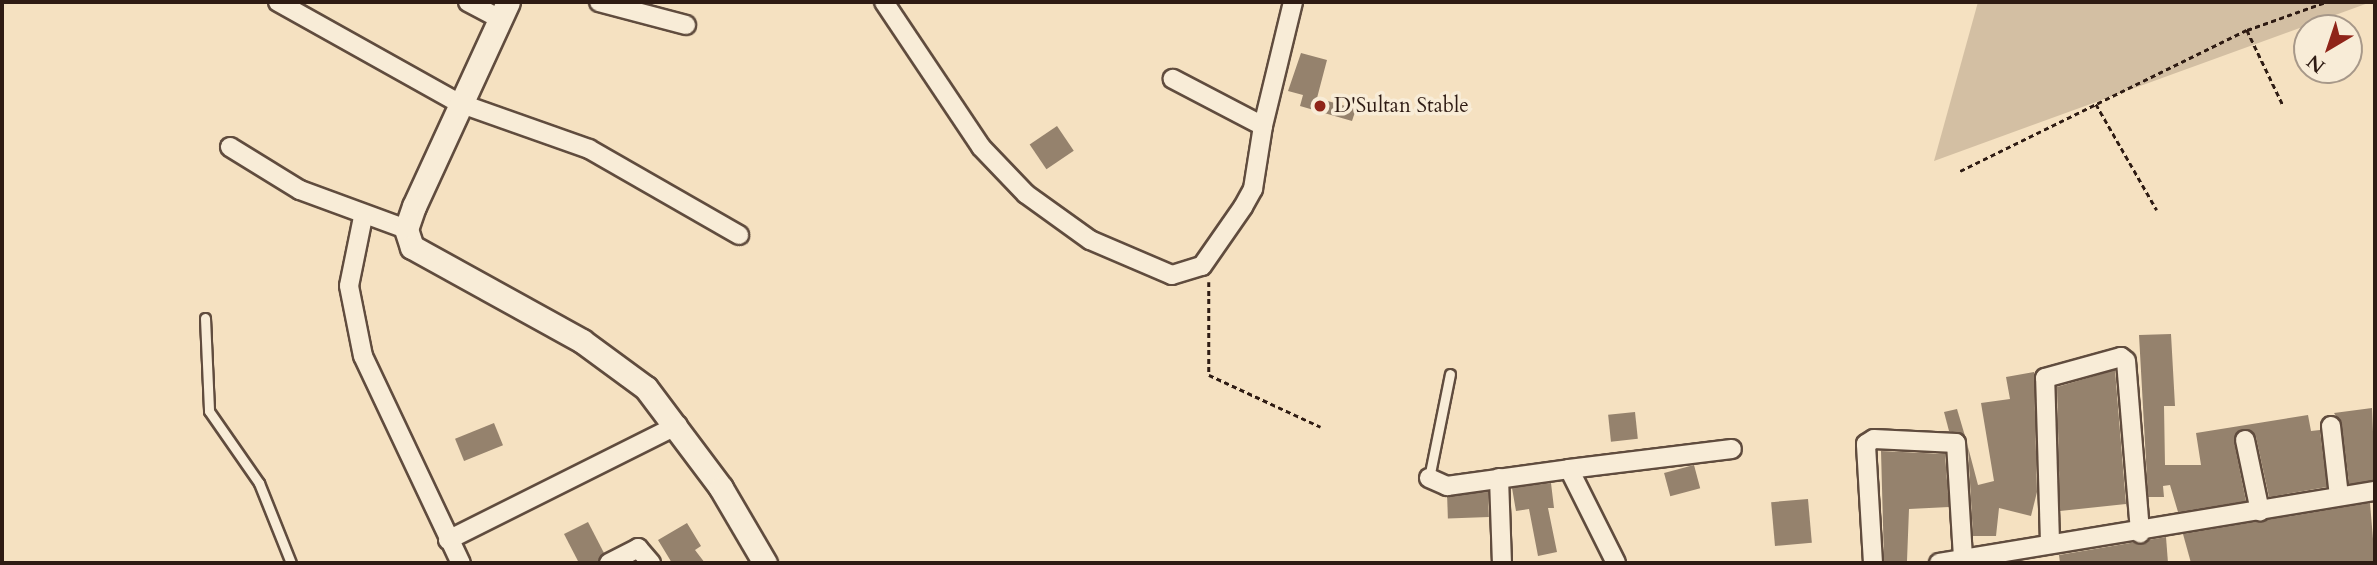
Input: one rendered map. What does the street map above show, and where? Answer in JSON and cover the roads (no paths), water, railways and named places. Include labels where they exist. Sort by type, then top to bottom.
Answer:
[{"type":"street","points":[[278,2],[459,103],[589,149],[739,235]]},
{"type":"street","points":[[468,2],[504,10],[459,103],[407,229],[417,253],[582,341],[646,388],[678,425],[760,561]]},
{"type":"street","points":[[599,2],[686,25]]},
{"type":"street","points":[[884,2],[981,146],[1026,194],[1090,240],[1140,264],[1172,275],[1202,266],[1253,189],[1263,125],[1293,2]]},
{"type":"street","points":[[1173,79],[1263,125]]},
{"type":"street","points":[[230,148],[300,190],[363,217],[407,229]]},
{"type":"street","points":[[363,217],[349,286],[363,356],[461,563]]},
{"type":"street","points":[[2050,542],[2045,378],[2121,357],[2126,361],[2140,533]]},
{"type":"street","points":[[448,540],[678,425]]},
{"type":"street","points":[[2330,426],[2339,496]]},
{"type":"street","points":[[1873,563],[1866,444],[1874,439],[1956,443],[1963,556]]},
{"type":"street","points":[[2245,440],[2260,511]]},
{"type":"street","points":[[1429,478],[1447,486],[1732,449]]},
{"type":"street","points":[[1569,469],[1616,563]]},
{"type":"street","points":[[1499,478],[1502,563]]},
{"type":"street","points":[[1939,563],[1963,556],[2050,542],[2140,533],[2375,491]]},
{"type":"street","points":[[609,563],[638,548],[652,563]]},
{"type":"lane","points":[[205,318],[209,411],[258,483],[291,563]]},
{"type":"lane","points":[[1429,478],[1450,373]]},
{"type":"place","name":"D'Sultan Stable","points":[[1320,106]]}]
